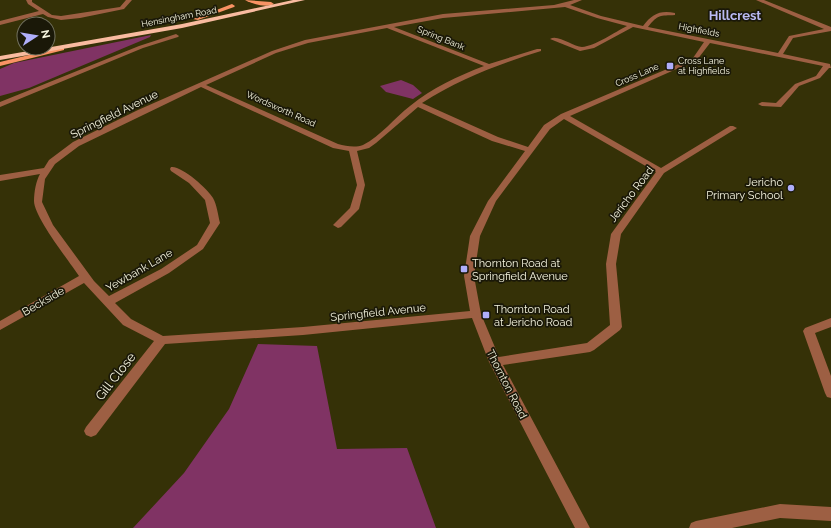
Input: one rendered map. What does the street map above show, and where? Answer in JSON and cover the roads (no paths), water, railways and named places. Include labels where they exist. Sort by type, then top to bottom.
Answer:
[{"type":"highway","points":[[56,45],[196,19],[234,9],[294,0]]},
{"type":"highway","name":"Hensingham Road","points":[[0,58],[228,17],[302,0]]},
{"type":"highway","points":[[0,53],[16,50]]},
{"type":"main road","points":[[228,17],[237,5],[237,0]]},
{"type":"main road","points":[[248,0],[258,3],[271,4]]},
{"type":"main road","points":[[234,9],[254,11]]},
{"type":"main road","points":[[0,64],[83,44]]},
{"type":"street","points":[[29,0],[30,3],[50,16],[61,18],[122,8],[129,0]]},
{"type":"street","name":"Springfield Avenue","points":[[476,314],[303,331],[162,340],[127,322],[85,277],[49,226],[38,202],[41,179],[52,162],[76,144],[274,52],[307,41],[443,16],[565,5],[579,0]]},
{"type":"street","points":[[759,0],[831,29]]},
{"type":"street","name":"Highfields","points":[[565,5],[599,17],[644,28],[830,66]]},
{"type":"street","points":[[0,23],[44,12]]},
{"type":"street","points":[[644,28],[655,15],[663,12],[673,14]]},
{"type":"street","points":[[553,39],[580,48],[592,46],[632,25]]},
{"type":"street","name":"Spring Bank","points":[[387,26],[488,66]]},
{"type":"street","points":[[780,55],[791,38],[831,29]]},
{"type":"street","name":"Hensingham Road","points":[[0,105],[16,100],[141,47],[176,36]]},
{"type":"street","name":"Cross Lane","points":[[564,116],[691,61],[700,54],[708,41]]},
{"type":"street","points":[[338,225],[354,209],[361,185],[353,149],[365,146],[392,127],[418,104],[451,83],[488,66],[539,50]]},
{"type":"street","points":[[778,105],[797,85],[818,77],[830,66]]},
{"type":"street","name":"Wordsworth Road","points":[[201,85],[336,146],[353,149]]},
{"type":"street","points":[[0,101],[16,100]]},
{"type":"street","points":[[418,104],[495,139],[531,150]]},
{"type":"street","points":[[762,104],[778,105],[784,111]]},
{"type":"street","points":[[564,116],[662,171]]},
{"type":"street","name":"Thornton Road","points":[[564,116],[547,127],[492,201],[475,236],[469,276],[476,314],[494,362],[583,528]]},
{"type":"street","name":"Jericho Road","points":[[494,362],[590,347],[616,327],[611,264],[616,234],[662,171],[733,128]]},
{"type":"street","points":[[0,178],[47,170]]},
{"type":"street","name":"Yewbank Lane","points":[[107,302],[165,271],[200,246],[215,223],[210,199],[192,180],[174,170]]},
{"type":"street","name":"Beckside","points":[[0,326],[85,277]]},
{"type":"street","points":[[831,322],[809,331],[831,393]]},
{"type":"street","name":"Gill Close","points":[[91,431],[162,340]]},
{"type":"street","points":[[696,528],[780,511],[831,514]]},
{"type":"place","name":"Cross Lane at Highfields","points":[[670,66]]},
{"type":"place","name":"Jericho Primary School","points":[[791,188]]},
{"type":"place","name":"Thornton Road at Springfield Avenue","points":[[464,269]]},
{"type":"place","name":"Thornton Road at Jericho Road","points":[[486,315]]},
{"type":"district","name":"Hillcrest","points":[[735,15]]}]
